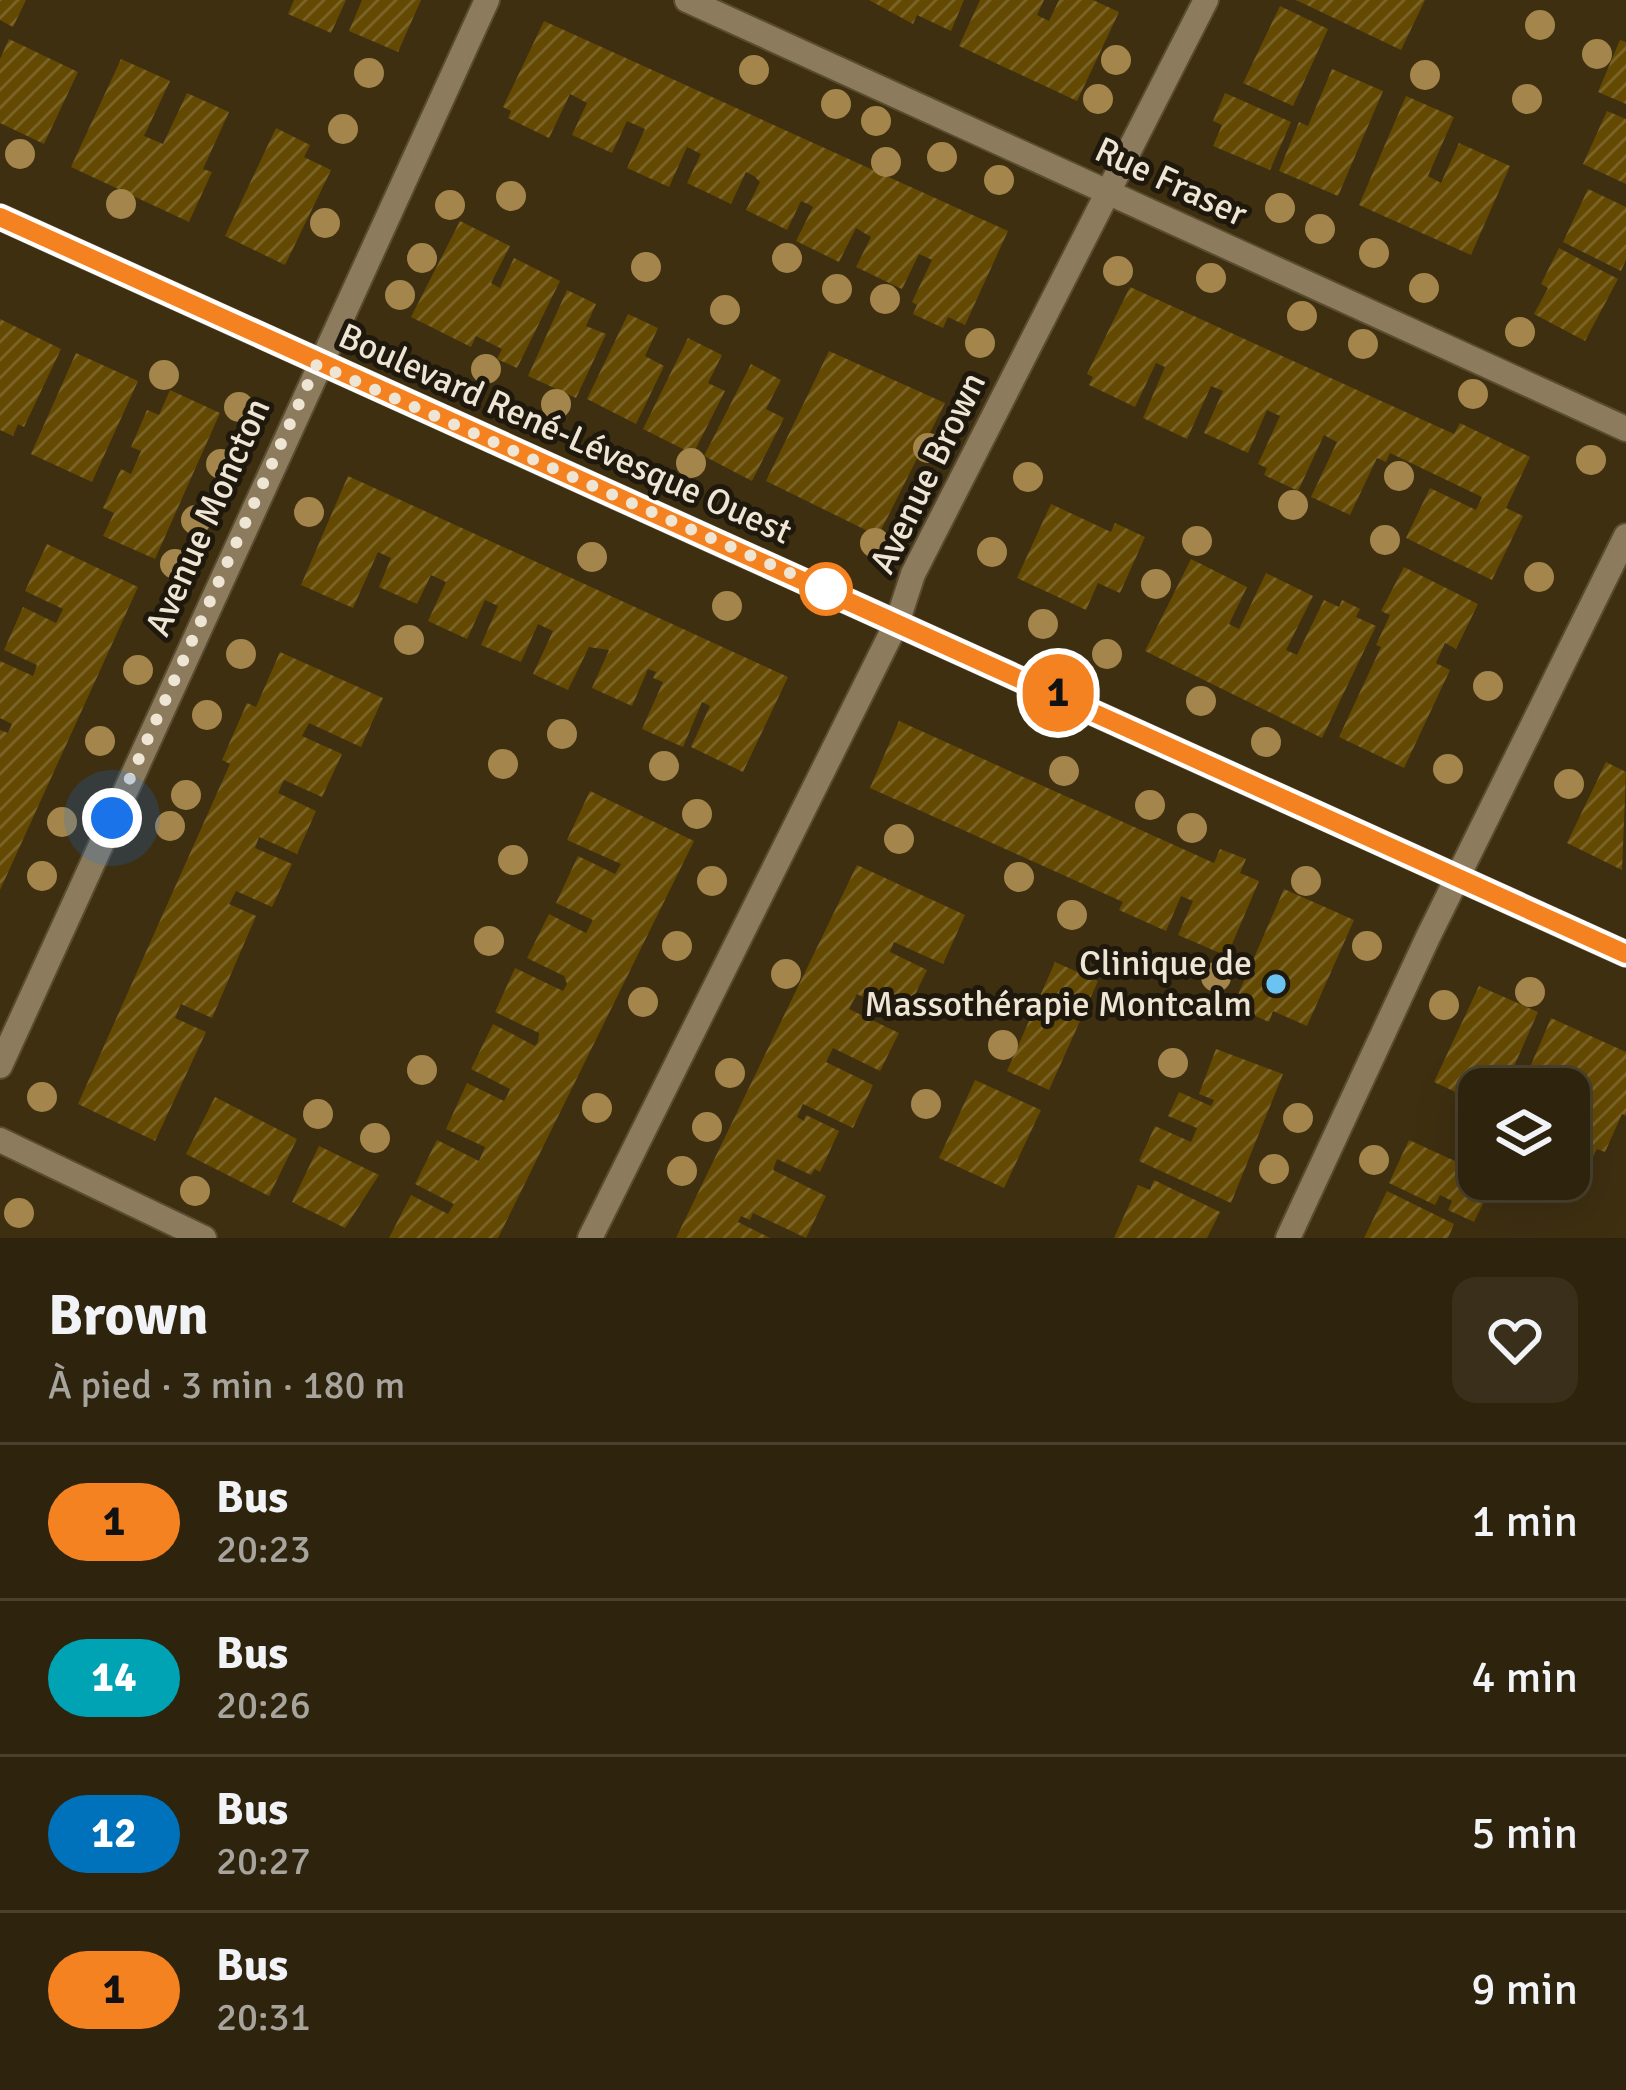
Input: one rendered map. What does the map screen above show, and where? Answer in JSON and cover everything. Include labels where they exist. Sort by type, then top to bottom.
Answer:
[{"type":"main road","name":"Boulevard René-Lévesque Ouest","points":[[0,217],[317,364],[898,620],[1626,954]]},
{"type":"street","name":"Avenue Moncton","points":[[0,1066],[487,0]]},
{"type":"street","name":"Rue Fraser","points":[[687,0],[1626,430]]},
{"type":"street","name":"Avenue Brown","points":[[590,1238],[898,620],[913,574],[1206,0]]},
{"type":"street","points":[[1288,1238],[1428,937],[1626,536]]},
{"type":"street","points":[[0,1140],[204,1238]]},
{"type":"building","points":[[0,0],[26,0],[13,27],[0,20]]},
{"type":"building","points":[[294,0],[346,0],[331,33],[288,14]]},
{"type":"building","points":[[362,0],[421,0],[398,52],[349,31]]},
{"type":"building","points":[[869,0],[964,0],[951,31],[917,15],[913,24]]},
{"type":"building","points":[[980,0],[1044,0],[1037,15],[1049,21],[1059,0],[1093,0],[1119,12],[1077,101],[959,46]]},
{"type":"building","points":[[1296,0],[1425,0],[1401,50]]},
{"type":"building","points":[[1280,6],[1328,29],[1293,106],[1243,83]]},
{"type":"building","points":[[544,21],[1008,231],[965,325],[948,317],[943,328],[913,314],[917,305],[912,302],[932,260],[919,254],[902,289],[856,267],[871,237],[856,228],[839,262],[796,241],[813,207],[808,204],[801,201],[787,230],[746,210],[760,182],[746,172],[731,204],[687,183],[701,154],[687,147],[669,187],[627,168],[645,129],[627,121],[612,153],[572,135],[587,103],[570,94],[549,138],[508,118],[511,111],[503,107]]},
{"type":"building","points":[[9,39],[78,72],[44,144],[0,123],[0,59]]},
{"type":"building","points":[[1620,40],[1626,42],[1626,104],[1598,92]]},
{"type":"building","points":[[121,59],[170,81],[144,136],[163,144],[187,93],[229,112],[203,169],[212,172],[189,222],[71,167]]},
{"type":"building","points":[[1332,69],[1383,91],[1338,196],[1279,171],[1299,122],[1308,126]]},
{"type":"building","points":[[1225,93],[1291,122],[1270,170],[1213,146],[1222,125],[1213,121]]},
{"type":"building","points":[[1406,96],[1454,117],[1428,176],[1441,183],[1459,143],[1510,166],[1471,255],[1359,205]]},
{"type":"building","points":[[1607,111],[1626,119],[1626,184],[1583,164]]},
{"type":"building","points":[[276,128],[310,145],[304,157],[331,170],[285,265],[225,236]]},
{"type":"building","points":[[1588,189],[1626,207],[1626,260],[1621,271],[1563,242]]},
{"type":"building","points":[[460,221],[510,246],[491,283],[500,288],[514,258],[560,281],[517,368],[497,359],[502,349],[476,336],[471,347],[411,317]]},
{"type":"building","points":[[1559,248],[1618,279],[1585,341],[1534,314],[1548,288],[1541,284]]},
{"type":"building","points":[[1130,287],[1454,434],[1460,423],[1530,457],[1506,508],[1523,516],[1492,580],[1406,538],[1430,488],[1476,510],[1482,497],[1390,453],[1386,462],[1377,458],[1350,515],[1311,497],[1337,442],[1324,435],[1298,491],[1264,475],[1267,468],[1258,464],[1280,416],[1267,410],[1248,453],[1204,433],[1223,391],[1211,386],[1187,439],[1143,418],[1165,367],[1156,363],[1135,407],[1089,385],[1093,377],[1087,374]]},
{"type":"building","points":[[567,290],[596,304],[586,326],[606,334],[576,398],[528,376]]},
{"type":"building","points":[[628,314],[658,328],[645,356],[664,366],[636,424],[587,399]]},
{"type":"building","points":[[0,319],[61,349],[24,427],[18,424],[13,436],[0,430]]},
{"type":"building","points":[[688,338],[722,355],[708,383],[725,391],[693,454],[643,429]]},
{"type":"building","points":[[829,351],[945,403],[878,536],[766,481]]},
{"type":"building","points":[[76,353],[138,381],[92,482],[31,454]]},
{"type":"building","points":[[751,364],[781,380],[766,409],[784,418],[752,481],[704,456]]},
{"type":"building","points":[[170,390],[220,413],[155,559],[103,536],[114,513],[103,508],[121,469],[131,474],[141,451],[131,447],[147,410],[159,415]]},
{"type":"building","points":[[348,476],[788,677],[743,772],[691,747],[710,706],[702,702],[683,747],[642,729],[663,682],[653,678],[656,672],[648,669],[632,706],[592,688],[609,650],[589,647],[568,690],[533,674],[553,631],[538,624],[521,662],[481,645],[498,606],[485,600],[467,639],[428,621],[446,582],[431,575],[417,604],[379,587],[391,558],[378,552],[353,608],[301,585]]},
{"type":"building","points":[[1051,504],[1111,532],[1115,523],[1145,537],[1120,593],[1098,583],[1086,610],[1017,578]]},
{"type":"building","points":[[47,544],[138,587],[0,890],[0,730],[8,733],[12,724],[0,718],[0,661],[33,676],[37,665],[4,650],[23,607],[56,623],[63,609],[25,591]]},
{"type":"building","points":[[1191,559],[1247,587],[1229,624],[1239,629],[1266,573],[1313,596],[1286,650],[1297,655],[1324,600],[1339,607],[1342,600],[1360,609],[1356,617],[1376,626],[1322,738],[1145,651]]},
{"type":"building","points":[[1404,567],[1478,604],[1456,649],[1445,643],[1436,663],[1450,670],[1404,768],[1339,737],[1381,647],[1376,645],[1390,615],[1381,611]]},
{"type":"building","points":[[280,652],[383,698],[361,747],[309,723],[302,736],[342,754],[322,797],[284,780],[278,793],[316,811],[297,854],[259,837],[255,848],[292,864],[272,907],[236,891],[229,904],[256,916],[212,1018],[181,1004],[175,1018],[206,1032],[155,1141],[78,1104],[230,764],[222,760],[247,703],[256,707]]},
{"type":"building","points":[[899,721],[1214,863],[1220,849],[1246,859],[1240,873],[1259,881],[1227,956],[1178,935],[1193,901],[1181,896],[1166,931],[1119,910],[1123,902],[870,788]]},
{"type":"building","points":[[1606,762],[1626,772],[1622,870],[1567,843]]},
{"type":"building","points":[[590,791],[694,841],[498,1238],[389,1238],[411,1195],[448,1214],[454,1204],[415,1184],[437,1140],[479,1161],[485,1147],[446,1129],[467,1083],[504,1101],[507,1096],[510,1089],[471,1069],[493,1024],[535,1046],[538,1042],[539,1033],[495,1012],[515,968],[563,991],[567,984],[564,976],[527,958],[549,914],[586,933],[593,920],[556,903],[578,856],[615,874],[621,864],[567,840]]},
{"type":"building","points":[[857,865],[965,915],[943,964],[894,942],[890,952],[927,970],[904,1017],[857,994],[849,1009],[899,1033],[880,1071],[833,1048],[826,1062],[873,1085],[853,1128],[803,1104],[797,1117],[804,1121],[806,1115],[839,1131],[820,1172],[815,1169],[811,1175],[777,1159],[773,1170],[826,1196],[806,1238],[753,1213],[750,1220],[741,1216],[738,1222],[770,1238],[676,1238]]},
{"type":"building","points":[[1284,889],[1354,920],[1307,1026],[1273,1011],[1269,1022],[1233,1006]]},
{"type":"building","points":[[1055,962],[1098,981],[1049,1090],[1007,1071]]},
{"type":"building","points":[[1479,986],[1538,1012],[1513,1068],[1458,1068],[1458,1093],[1434,1082]]},
{"type":"building","points":[[1551,1018],[1626,1052],[1626,1116],[1622,1114],[1605,1152],[1597,1149],[1590,1157],[1590,1068],[1530,1068]]},
{"type":"building","points":[[1216,1049],[1283,1074],[1231,1203],[1139,1161],[1155,1126],[1191,1142],[1197,1128],[1168,1116],[1179,1092],[1211,1106],[1214,1100],[1199,1094]]},
{"type":"building","points":[[975,1080],[1041,1110],[1004,1188],[939,1158]]},
{"type":"building","points":[[215,1097],[297,1139],[269,1196],[186,1154]]},
{"type":"building","points":[[1409,1140],[1458,1162],[1458,1200],[1485,1200],[1474,1222],[1448,1210],[1452,1201],[1440,1195],[1435,1205],[1389,1183]]},
{"type":"building","points":[[319,1146],[379,1175],[345,1228],[292,1202]]},
{"type":"building","points":[[1154,1180],[1220,1212],[1207,1238],[1114,1238],[1138,1185],[1150,1190]]},
{"type":"building","points":[[1387,1191],[1454,1224],[1448,1238],[1364,1238]]},
{"type":"bus line","name":"1","points":[[0,217],[317,364],[898,620],[1626,954]]},
{"type":"place","name":"Clinique de Massothérapie Montcalm","points":[[1276,984]]},
{"type":"route","points":[[112,818],[317,364],[826,589]]}]
